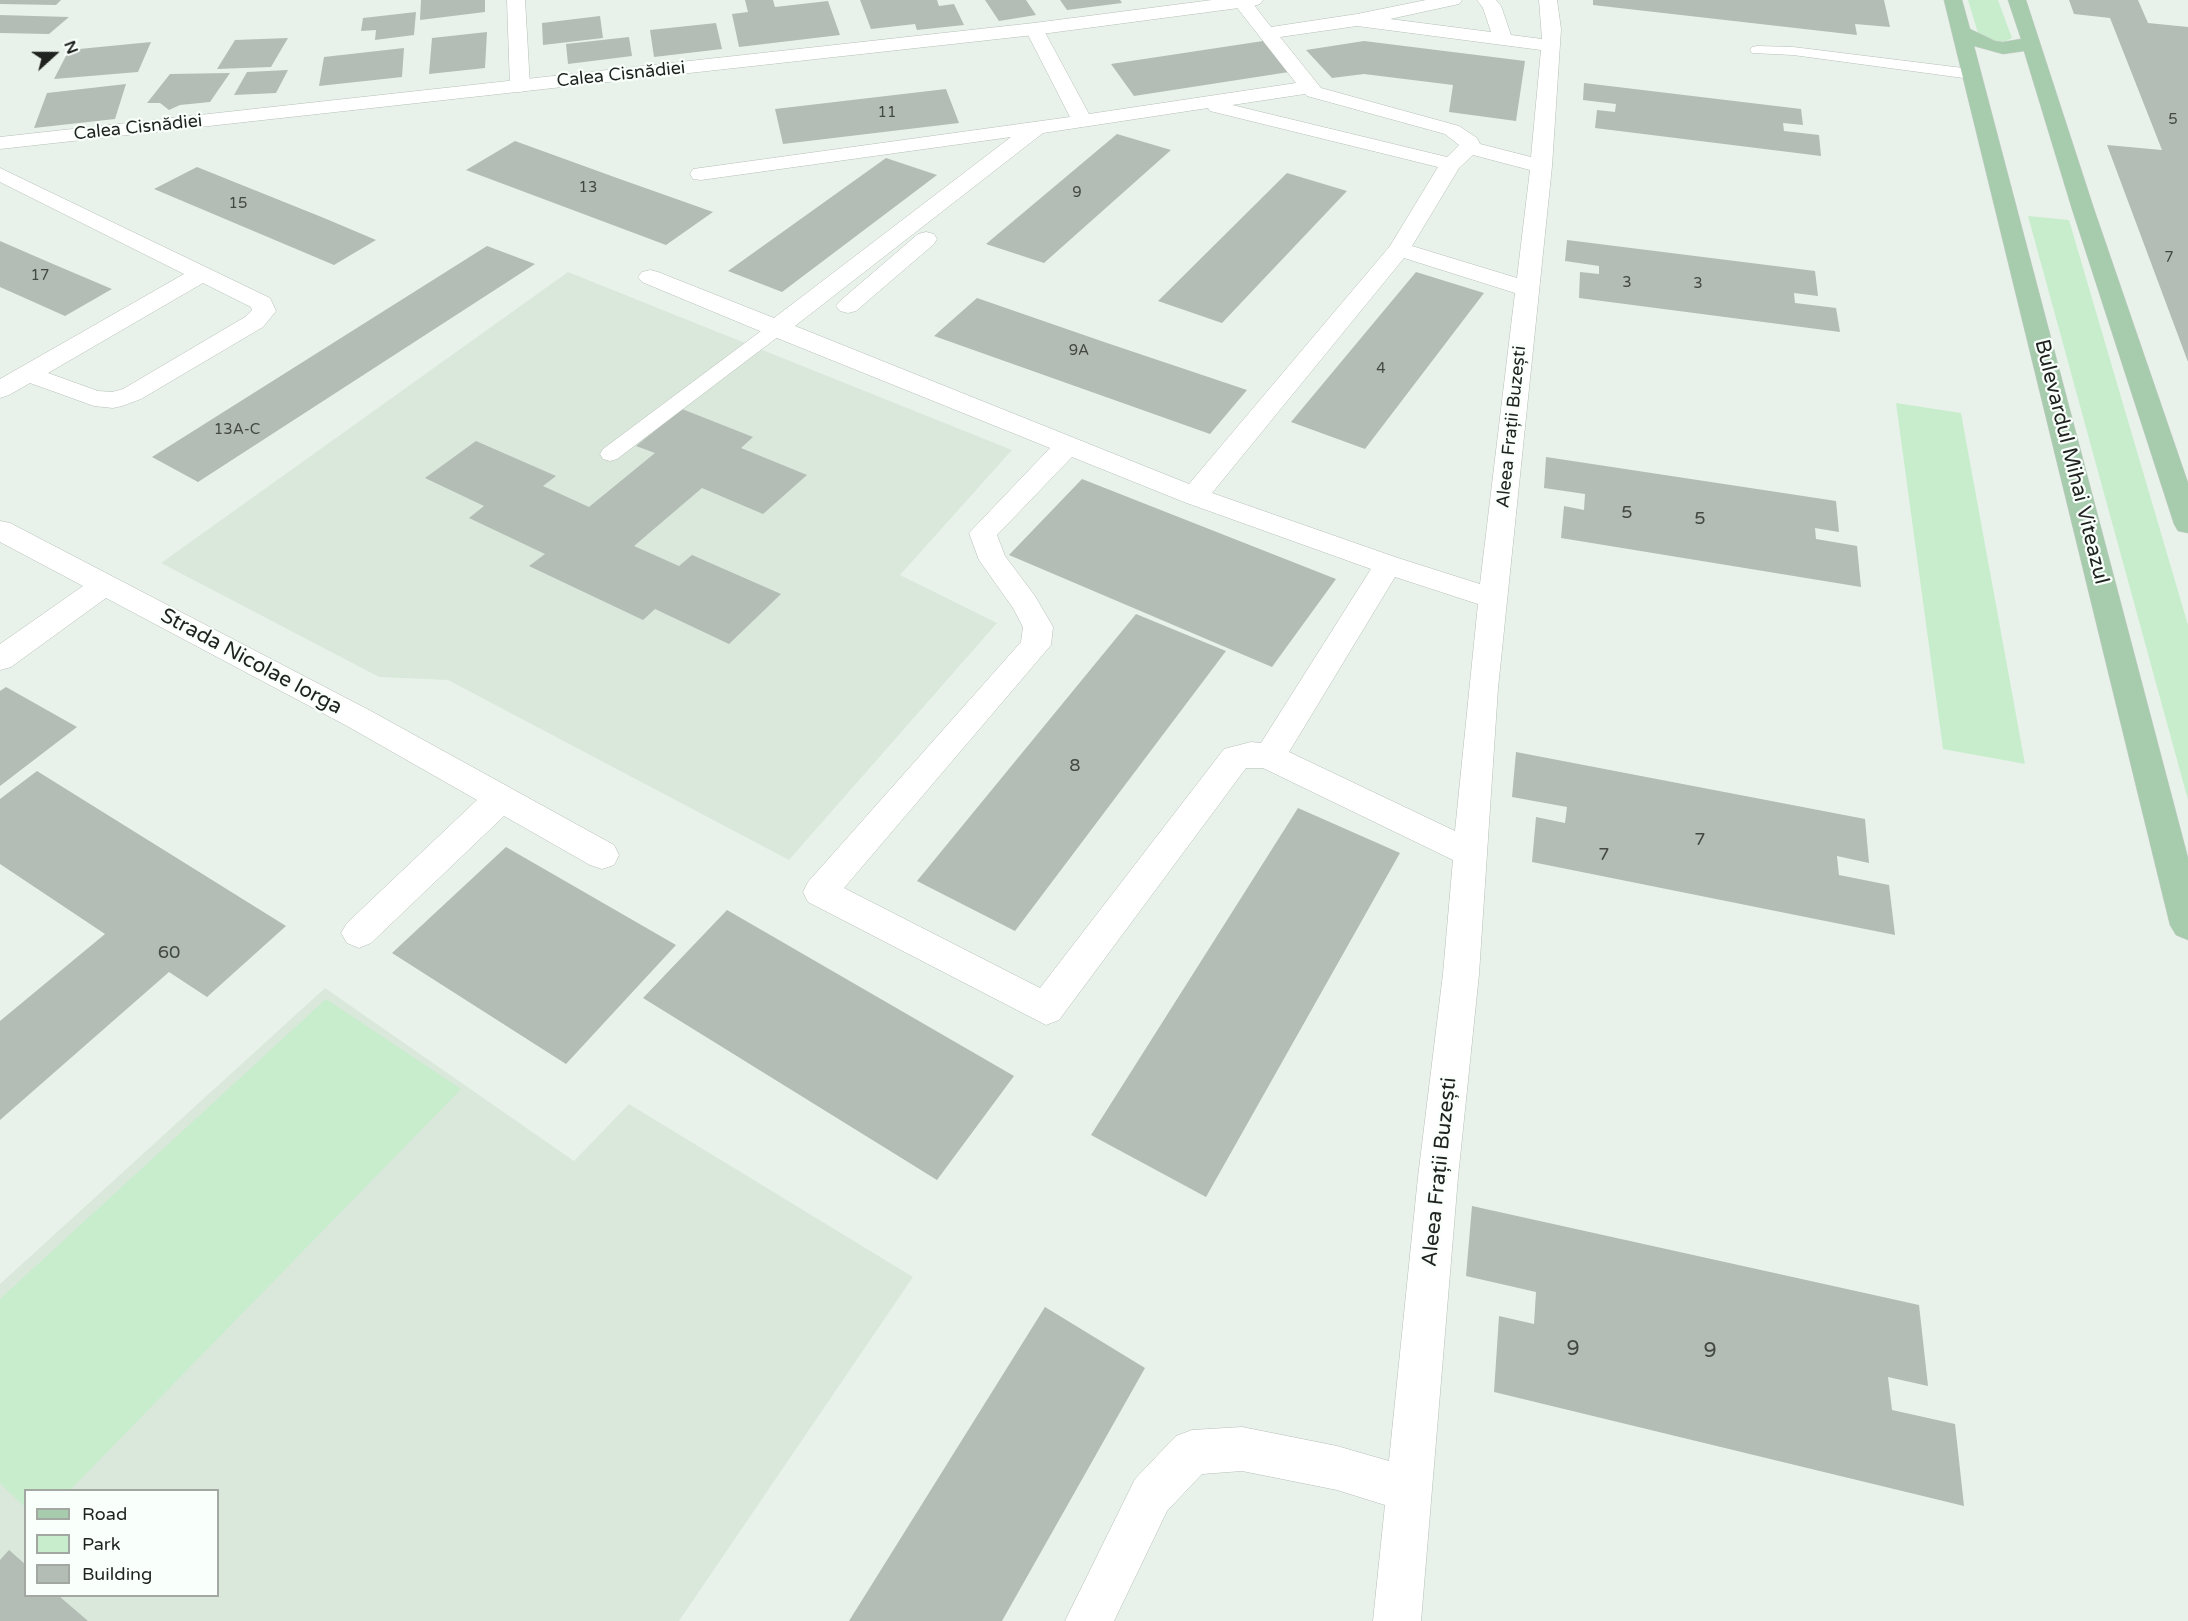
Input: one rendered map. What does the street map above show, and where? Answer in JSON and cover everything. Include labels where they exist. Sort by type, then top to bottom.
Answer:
[{"type":"main road","name":"Bulevardul Mihai Viteazul","points":[[1953,0],[2188,925]]},
{"type":"main road","points":[[2017,0],[2083,209],[2188,524]]},
{"type":"main road","points":[[1961,32],[1990,46],[2013,47],[2031,41]]},
{"type":"street","points":[[516,0],[520,86]]},
{"type":"street","points":[[1268,33],[1357,20],[1453,0]]},
{"type":"street","points":[[1486,0],[1492,6],[1503,40]]},
{"type":"street","name":"Aleea Frații Buzești","points":[[1397,1621],[1438,1177],[1461,974],[1478,731],[1541,166],[1552,29],[1548,0]]},
{"type":"street","name":"Calea Cisnădiei","points":[[0,143],[1034,29],[1245,1],[1310,87]]},
{"type":"street","points":[[1357,20],[1551,46]]},
{"type":"street","points":[[1034,29],[1083,121]]},
{"type":"street","points":[[701,174],[1310,87],[1314,92],[1325,97],[1452,130],[1470,142],[1469,147],[1451,164],[1399,249],[1194,496]]},
{"type":"street","points":[[1200,103],[1451,164]]},
{"type":"street","points":[[848,306],[1061,124]]},
{"type":"street","points":[[776,329],[1037,127]]},
{"type":"street","points":[[1469,147],[1541,166]]},
{"type":"street","points":[[0,174],[262,303],[264,311],[254,322],[132,394],[112,400],[94,399],[29,374]]},
{"type":"street","points":[[1399,249],[1528,289]]},
{"type":"street","points":[[0,390],[201,274]]},
{"type":"street","points":[[650,278],[1194,496],[1388,565],[1494,599]]},
{"type":"street","points":[[1067,446],[983,533],[993,560],[1025,603],[1038,627],[1036,645],[820,892],[1046,1009],[1235,758],[1251,754],[1269,757],[1470,854]]},
{"type":"street","name":"Strada Nicolae Iorga","points":[[0,530],[358,718],[602,855]]},
{"type":"street","points":[[1269,757],[1388,565]]},
{"type":"street","points":[[0,659],[104,585]]},
{"type":"street","points":[[359,933],[501,798]]},
{"type":"street","points":[[1089,1621],[1150,1496],[1192,1452],[1242,1449],[1336,1467],[1409,1490]]},
{"type":"lane","points":[[1757,50],[1793,51],[1971,74]]},
{"type":"lane","points":[[610,454],[776,329]]},
{"type":"shaded area","points":[[568,272],[1012,450],[900,575],[997,623],[789,860],[448,680],[379,677],[161,563]]},
{"type":"shaded area","points":[[325,988],[574,1161],[629,1104],[913,1277],[679,1621],[0,1621],[0,1284]]},
{"type":"green space","points":[[1968,0],[1998,0],[2012,38],[2006,41],[1996,41],[1978,33]]},
{"type":"green space","points":[[2028,216],[2069,220],[2188,625],[2188,800]]},
{"type":"green space","points":[[1896,403],[1961,413],[2025,764],[1943,749]]},
{"type":"green space","points":[[326,999],[461,1089],[71,1489],[24,1489],[24,1506],[0,1483],[0,1299]]},
{"type":"building","points":[[0,0],[61,0],[56,5],[0,4]]},
{"type":"building","points":[[421,0],[485,0],[485,12],[420,20]]},
{"type":"building","points":[[745,0],[773,0],[775,7],[828,1],[840,35],[739,47],[732,14],[748,12]]},
{"type":"building","points":[[860,0],[937,0],[939,6],[954,4],[964,25],[917,30],[915,24],[871,29]]},
{"type":"building","points":[[985,0],[1026,0],[1036,15],[999,21]]},
{"type":"building","points":[[1060,0],[1120,0],[1122,3],[1067,10]]},
{"type":"building","points":[[1593,0],[1884,0],[1890,27],[1855,24],[1857,35],[1593,5]]},
{"type":"building","points":[[2069,0],[2138,0],[2148,23],[2188,27],[2188,362],[2107,145],[2162,150],[2110,18],[2074,14]]},
{"type":"building","points":[[416,12],[414,35],[375,40],[376,30],[361,31],[363,18]]},
{"type":"building","points":[[0,15],[69,17],[49,34],[0,33]]},
{"type":"building","points":[[600,16],[603,38],[543,45],[542,23]]},
{"type":"building","points":[[716,23],[722,49],[654,57],[650,30]]},
{"type":"building","points":[[487,32],[485,68],[429,74],[432,38]]},
{"type":"building","points":[[629,37],[632,56],[568,64],[566,44]]},
{"type":"building","points":[[288,38],[271,67],[217,69],[235,40]]},
{"type":"building","points":[[1263,41],[1289,72],[1134,96],[1111,64]]},
{"type":"building","points":[[1364,41],[1525,61],[1516,121],[1449,112],[1453,85],[1364,74],[1332,78],[1306,50]]},
{"type":"building","points":[[151,42],[138,72],[54,79],[69,50]]},
{"type":"building","points":[[404,48],[402,77],[319,86],[324,57]]},
{"type":"building","points":[[288,70],[276,93],[234,95],[247,72]]},
{"type":"building","points":[[230,73],[210,102],[180,105],[169,110],[160,103],[147,103],[170,74]]},
{"type":"building","points":[[1584,83],[1801,109],[1803,125],[1783,123],[1784,131],[1819,135],[1821,156],[1595,128],[1597,110],[1615,112],[1616,104],[1583,100]]},
{"type":"building","points":[[126,84],[115,119],[34,128],[47,93]]},
{"type":"building","points":[[946,89],[959,123],[783,144],[775,109]]},
{"type":"building","points":[[1117,134],[1171,150],[1044,263],[986,244]]},
{"type":"building","points":[[515,141],[713,212],[666,245],[466,170]]},
{"type":"building","points":[[886,158],[937,175],[782,292],[728,271]]},
{"type":"building","points":[[197,167],[376,240],[334,265],[154,189]]},
{"type":"building","points":[[1287,173],[1347,191],[1222,323],[1158,301]]},
{"type":"building","points":[[1567,240],[1815,271],[1818,296],[1794,293],[1795,303],[1836,308],[1840,332],[1579,298],[1580,272],[1599,274],[1599,266],[1565,261]]},
{"type":"building","points":[[0,241],[112,289],[65,316],[0,287]]},
{"type":"building","points":[[487,246],[535,264],[198,482],[152,457]]},
{"type":"building","points":[[1416,272],[1484,293],[1365,449],[1291,422]]},
{"type":"building","points":[[977,298],[1247,390],[1210,434],[934,336]]},
{"type":"building","points":[[682,409],[753,437],[741,448],[807,475],[763,514],[702,488],[634,546],[679,566],[692,555],[781,594],[729,644],[655,609],[643,620],[529,566],[545,554],[469,518],[484,506],[425,478],[476,441],[556,476],[543,486],[589,507],[655,453],[636,446]]},
{"type":"building","points":[[1546,457],[1836,501],[1839,532],[1815,528],[1816,539],[1857,546],[1861,587],[1561,538],[1564,506],[1584,510],[1585,494],[1544,488]]},
{"type":"building","points":[[1082,479],[1336,579],[1272,667],[1009,555]]},
{"type":"building","points":[[1136,614],[1226,651],[1015,931],[917,881]]},
{"type":"building","points":[[6,687],[77,727],[0,786],[0,691]]},
{"type":"building","points":[[1516,752],[1865,819],[1869,863],[1837,856],[1839,875],[1889,885],[1895,935],[1532,862],[1536,817],[1565,823],[1567,807],[1512,797]]},
{"type":"building","points":[[37,771],[286,926],[207,997],[169,972],[0,1120],[0,1021],[105,934],[0,864],[0,799]]},
{"type":"building","points":[[1298,808],[1400,853],[1206,1197],[1091,1135]]},
{"type":"building","points":[[506,847],[676,945],[566,1064],[392,953]]},
{"type":"building","points":[[727,910],[1014,1076],[937,1180],[643,998]]},
{"type":"building","points":[[1472,1206],[1919,1305],[1928,1386],[1888,1377],[1892,1410],[1955,1424],[1964,1506],[1494,1392],[1499,1316],[1534,1324],[1536,1292],[1466,1276]]},
{"type":"building","points":[[1045,1307],[1145,1368],[1002,1621],[849,1621]]},
{"type":"building","points":[[9,1550],[24,1563],[24,1597],[60,1597],[88,1621],[0,1621],[0,1560]]}]
